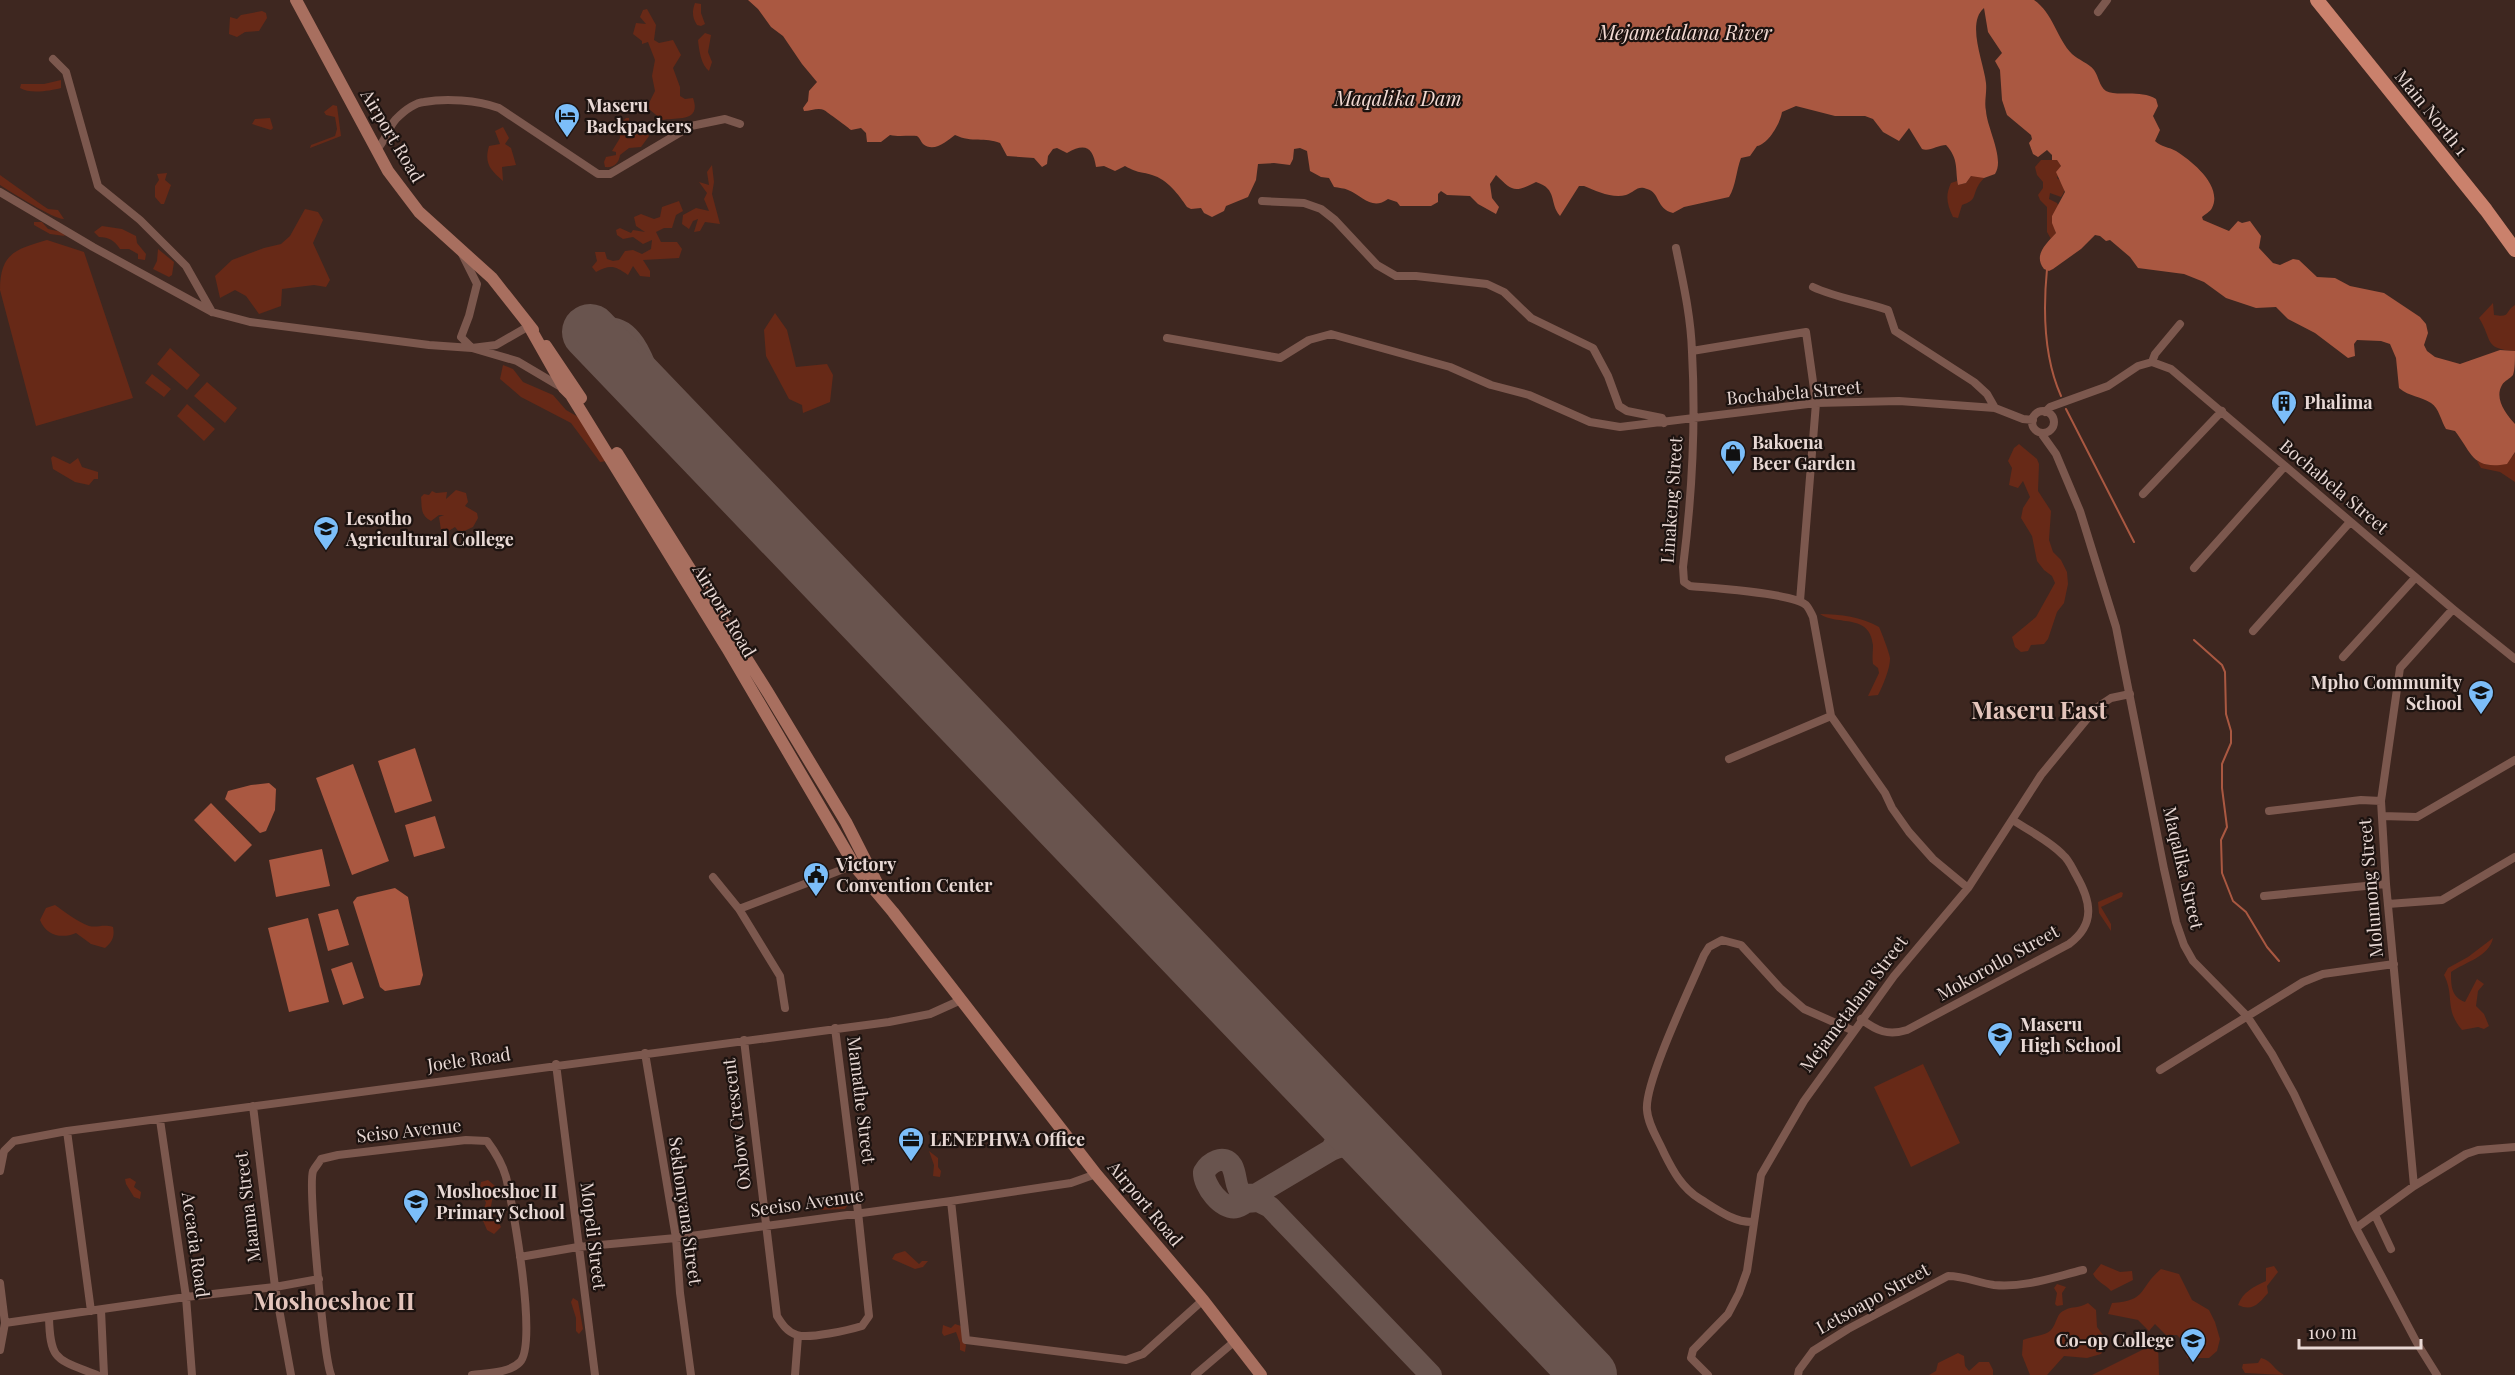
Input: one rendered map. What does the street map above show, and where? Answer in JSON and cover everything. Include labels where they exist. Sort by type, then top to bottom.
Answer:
[{"type":"main road","name":"Airport Road","points":[[296,0],[388,171],[419,212],[456,243],[492,278],[553,355],[767,691],[846,822],[863,860],[893,912]]},
{"type":"main road","name":"Main North 1","points":[[2318,0],[2486,210],[2515,250]]},
{"type":"main road","name":"Airport Road","points":[[529,326],[564,388],[572,395],[727,648],[854,865],[1096,1174],[1203,1300],[1262,1375]]},
{"type":"street","points":[[2098,12],[2108,0]]},
{"type":"street","points":[[53,59],[66,72],[98,186],[140,220],[186,266],[212,312]]},
{"type":"street","points":[[376,150],[384,143],[389,128],[405,110],[422,102],[486,103],[499,108],[598,174],[610,174],[691,126],[725,118],[740,124]]},
{"type":"street","points":[[0,192],[112,258],[212,312],[250,322],[429,345],[472,348],[496,345],[529,326]]},
{"type":"street","name":"Bochabela Street","points":[[1262,201],[1304,203],[1321,209],[1335,220],[1377,265],[1396,276],[1487,284],[1497,288],[1531,318],[1593,348],[1608,376],[1619,406],[1627,411],[1662,418],[1664,423]]},
{"type":"street","points":[[456,243],[477,284],[469,316],[460,337],[472,348],[517,361],[564,388]]},
{"type":"street","name":"Linakeng Street","points":[[1676,248],[1685,293],[1692,351],[1693,472],[1683,582],[1690,586],[1800,601]]},
{"type":"street","points":[[1813,286],[1839,297],[1857,300],[1887,310],[1895,331],[1974,382],[1987,394],[1995,408]]},
{"type":"street","points":[[2062,404],[2047,432],[2041,433],[2034,427],[2033,420],[2038,413],[2108,386],[2138,366],[2152,362],[2155,354],[2180,324]]},
{"type":"street","points":[[1692,351],[1806,332],[1816,403],[1800,601],[1807,605],[1813,617],[1831,716],[1885,793],[1892,808],[1909,832],[1933,859],[1968,888]]},
{"type":"street","name":"Bochabela Street","points":[[1167,338],[1280,358],[1309,340],[1331,334],[1450,367],[1491,385],[1529,395],[1590,422],[1620,427],[1637,427],[1816,403],[1899,401],[1995,408],[2023,419],[2033,420]]},
{"type":"street","name":"Bochabela Street","points":[[2152,362],[2171,369],[2415,578],[2515,659]]},
{"type":"street","points":[[2143,494],[2222,411]]},
{"type":"street","points":[[2044,412],[2050,414],[2053,424]]},
{"type":"street","name":"Maqalika Street","points":[[2053,424],[2056,454]]},
{"type":"street","name":"Maqalika Street","points":[[2041,433],[2056,454],[2091,543],[2116,627],[2166,880],[2184,945],[2193,961],[2247,1016],[2294,1094],[2356,1228],[2416,1343],[2437,1375]]},
{"type":"street","points":[[2194,568],[2284,467]]},
{"type":"street","points":[[2253,631],[2350,522]]},
{"type":"street","points":[[2343,657],[2415,578]]},
{"type":"street","name":"Molumong Street","points":[[2414,1186],[2386,884],[2381,801],[2400,668],[2452,609]]},
{"type":"street","name":"Mejametalana Street","points":[[1708,1375],[1691,1358],[1693,1350],[1728,1314],[1739,1293],[1747,1271],[1761,1175],[1804,1101],[1861,1019],[1921,942],[1968,888],[2040,776],[2096,708],[2111,698],[2130,694]]},
{"type":"street","points":[[1729,759],[1831,716]]},
{"type":"street","points":[[2382,816],[2416,817],[2515,760]]},
{"type":"street","points":[[2270,811],[2361,800],[2381,801]]},
{"type":"street","name":"Mokorotlo Street","points":[[1861,1019],[1885,1033],[1894,1034],[1907,1030],[2069,944],[2083,931],[2088,914],[2086,898],[2069,863],[2063,855],[2013,820]]},
{"type":"street","points":[[2388,904],[2442,900],[2515,857]]},
{"type":"street","points":[[739,909],[854,865]]},
{"type":"street","points":[[713,877],[739,909],[780,976],[785,1008]]},
{"type":"street","points":[[2264,896],[2386,884]]},
{"type":"street","points":[[1754,1222],[1745,1223],[1730,1217],[1688,1191],[1672,1169],[1648,1119],[1647,1099],[1658,1066],[1704,955],[1709,947],[1722,940],[1741,945],[1780,988],[1804,1009],[1854,1031]]},
{"type":"street","points":[[2160,1070],[2283,993],[2323,974],[2394,964]]},
{"type":"street","name":"Joele Road","points":[[0,1171],[4,1152],[14,1141],[67,1131],[835,1028],[930,1014],[961,1000]]},
{"type":"street","name":"Mamathe Street","points":[[835,1028],[858,1212]]},
{"type":"street","name":"Oxbow Crescent","points":[[744,1040],[777,1316],[784,1328],[798,1336]]},
{"type":"street","name":"Sekhonyana Street","points":[[645,1053],[676,1238],[680,1293],[691,1375]]},
{"type":"street","name":"Mopeli Street","points":[[556,1064],[595,1375]]},
{"type":"street","name":"Maama Street","points":[[253,1106],[274,1287],[291,1375]]},
{"type":"street","name":"Accacia Road","points":[[160,1120],[186,1297],[192,1375]]},
{"type":"street","points":[[67,1131],[91,1311]]},
{"type":"street","name":"Seiso Avenue","points":[[331,1375],[311,1191],[313,1171],[321,1159],[455,1142],[487,1141],[497,1154],[506,1177],[520,1257],[528,1340],[525,1355],[520,1363],[509,1369],[472,1375]]},
{"type":"street","points":[[2356,1228],[2414,1186],[2466,1154],[2478,1150],[2515,1147]]},
{"type":"street","name":"Seeiso Avenue","points":[[520,1257],[578,1247],[676,1238],[951,1201],[1071,1183],[1096,1174]]},
{"type":"street","points":[[951,1201],[966,1340],[1126,1360],[1143,1354],[1203,1300]]},
{"type":"street","points":[[795,1375],[798,1336],[847,1331],[862,1326],[869,1316],[858,1212]]},
{"type":"street","points":[[2375,1215],[2391,1249]]},
{"type":"street","name":"Letsoapo Street","points":[[1798,1375],[1804,1361],[1813,1351],[1848,1329],[1948,1276],[1964,1276],[1995,1285],[2025,1284],[2083,1270]]},
{"type":"street","points":[[5,1323],[319,1279]]},
{"type":"street","points":[[0,1283],[5,1323],[1,1345]]},
{"type":"street","points":[[101,1310],[104,1375]]},
{"type":"street","points":[[49,1317],[49,1343],[53,1352],[73,1365],[97,1375]]},
{"type":"street","points":[[1195,1375],[1235,1341]]},
{"type":"shaded area","points":[[695,3],[701,4],[705,24],[701,26],[697,25],[693,17]]},
{"type":"shaded area","points":[[647,9],[656,25],[654,40],[659,43],[673,40],[681,55],[673,68],[680,87],[680,96],[685,99],[693,98],[695,106],[694,112],[686,117],[662,120],[649,109],[649,103],[655,91],[652,76],[655,60],[648,42],[642,44],[642,41],[633,34],[636,23],[646,24],[640,17],[643,10]]},
{"type":"shaded area","points":[[262,11],[266,13],[267,18],[259,31],[245,32],[237,37],[229,34],[230,17],[237,19],[241,15]]},
{"type":"shaded area","points":[[705,33],[711,35],[708,52],[712,62],[709,71],[702,61],[698,40]]},
{"type":"shaded area","points":[[61,80],[61,88],[46,91],[20,88],[21,84],[44,84]]},
{"type":"shaded area","points":[[333,105],[337,106],[341,136],[310,148],[311,145],[335,136],[337,129],[335,117],[326,115],[324,112]]},
{"type":"shaded area","points":[[270,118],[273,128],[271,130],[252,124],[255,119]]},
{"type":"shaded area","points":[[629,118],[629,123],[636,129],[646,131],[649,136],[641,147],[629,148],[620,155],[616,164],[605,167],[606,157],[616,155],[616,152],[612,151],[620,138],[619,125]]},
{"type":"shaded area","points":[[503,127],[509,138],[505,144],[511,148],[516,165],[502,167],[503,181],[492,170],[487,157],[489,146],[500,144],[495,131]]},
{"type":"shaded area","points":[[2041,160],[2057,160],[2061,166],[2057,178],[2063,184],[2064,189],[2061,197],[2050,193],[2049,199],[2057,203],[2059,207],[2052,216],[2056,233],[2051,239],[2047,232],[2047,207],[2038,195],[2043,188],[2043,182],[2037,175],[2035,167]]},
{"type":"shaded area","points":[[712,165],[714,182],[712,194],[720,224],[705,222],[700,231],[694,232],[698,219],[693,221],[689,229],[682,224],[683,215],[696,208],[709,211],[704,199],[707,193],[699,182],[709,185],[707,172]]},
{"type":"shaded area","points":[[167,173],[165,180],[171,185],[164,204],[161,204],[155,197],[155,186],[159,180],[157,174]]},
{"type":"shaded area","points":[[0,175],[48,209],[58,210],[64,219],[43,211],[0,185]]},
{"type":"shaded area","points":[[1977,175],[1984,178],[1978,185],[1973,198],[1962,205],[1958,218],[1953,217],[1948,200],[1951,183],[1957,181],[1958,185],[1966,183],[1971,176]]},
{"type":"shaded area","points":[[679,201],[683,211],[676,215],[672,228],[664,228],[656,232],[661,242],[677,242],[682,249],[679,258],[643,260],[650,271],[650,277],[640,276],[633,266],[628,275],[612,267],[596,272],[592,267],[597,261],[595,252],[605,252],[607,259],[613,261],[619,260],[625,251],[633,250],[642,254],[651,249],[652,240],[643,244],[633,237],[623,239],[617,235],[616,230],[620,228],[631,233],[633,230],[645,232],[636,226],[634,217],[641,214],[654,219],[660,217],[662,207]]},
{"type":"shaded area","points":[[305,209],[318,212],[323,220],[313,243],[330,280],[326,287],[314,285],[282,289],[281,306],[259,314],[246,296],[235,290],[220,298],[215,276],[232,260],[281,244],[290,236]]},
{"type":"shaded area","points":[[34,222],[42,222],[48,229],[62,232],[65,236],[50,234],[34,225]]},
{"type":"shaded area","points":[[102,226],[122,229],[136,236],[137,243],[146,254],[145,260],[138,259],[138,254],[129,249],[120,249],[111,240],[99,237],[94,232]]},
{"type":"shaded area","points":[[47,240],[84,252],[133,398],[36,426],[0,290],[3,268],[7,260],[27,246]]},
{"type":"shaded area","points":[[158,249],[174,262],[172,275],[169,277],[153,269],[157,261]]},
{"type":"shaded area","points":[[2493,303],[2494,315],[2499,316],[2505,315],[2515,305],[2515,351],[2493,345],[2479,318]]},
{"type":"shaded area","points":[[775,313],[787,330],[796,367],[827,364],[833,375],[830,402],[803,413],[802,405],[789,399],[766,356],[764,330]]},
{"type":"shaded area","points":[[170,348],[200,375],[187,390],[157,364]]},
{"type":"shaded area","points":[[503,365],[513,369],[523,382],[553,395],[566,410],[580,418],[607,461],[600,462],[571,423],[521,397],[500,379]]},
{"type":"shaded area","points":[[152,374],[171,389],[164,397],[145,383]]},
{"type":"shaded area","points":[[207,382],[237,408],[225,423],[194,396]]},
{"type":"shaded area","points":[[187,404],[215,429],[204,441],[177,416]]},
{"type":"shaded area","points":[[2019,444],[2037,459],[2039,464],[2038,491],[2051,511],[2049,540],[2053,552],[2061,560],[2067,572],[2068,584],[2064,603],[2057,612],[2048,639],[2044,644],[2031,645],[2028,651],[2021,652],[2015,647],[2012,637],[2036,617],[2055,583],[2052,576],[2037,561],[2032,536],[2021,518],[2023,508],[2030,497],[2023,481],[2018,488],[2009,485],[2012,468],[2008,461],[2014,448]]},
{"type":"shaded area","points":[[2515,452],[2515,482],[2500,472],[2481,468],[2477,461],[2488,465],[2513,456]]},
{"type":"shaded area","points":[[53,456],[70,464],[78,458],[82,467],[98,472],[98,479],[94,479],[89,485],[75,482],[53,469],[51,458]]},
{"type":"shaded area","points":[[456,490],[466,493],[468,502],[465,506],[477,513],[478,518],[473,527],[460,533],[455,527],[447,532],[441,530],[439,517],[444,515],[439,515],[431,521],[425,516],[421,497],[424,494],[429,495],[432,491],[447,492],[446,499]]},
{"type":"shaded area","points":[[1820,614],[1851,617],[1879,627],[1890,659],[1886,677],[1878,695],[1868,696],[1879,673],[1878,668],[1873,664],[1873,645],[1871,635],[1866,628]]},
{"type":"shaded area","points":[[2121,892],[2122,897],[2101,907],[2111,924],[2111,931],[2099,913],[2098,902]]},
{"type":"shaded area","points":[[55,905],[89,926],[113,927],[114,934],[111,941],[105,948],[91,944],[76,933],[60,936],[50,933],[40,920],[46,908]]},
{"type":"shaded area","points":[[2493,938],[2487,950],[2451,972],[2454,994],[2465,1002],[2477,979],[2484,984],[2478,991],[2476,1006],[2484,1014],[2489,1026],[2484,1029],[2478,1027],[2462,1030],[2453,1016],[2444,975],[2448,968],[2468,957]]},
{"type":"shaded area","points":[[1923,1064],[1960,1143],[1911,1167],[1874,1087]]},
{"type":"shaded area","points":[[929,1151],[938,1158],[940,1177],[933,1176],[934,1165]]},
{"type":"shaded area","points":[[130,1178],[136,1182],[134,1187],[141,1192],[140,1199],[134,1197],[126,1184],[125,1179]]},
{"type":"shaded area","points":[[488,1180],[495,1186],[491,1206],[494,1210],[494,1220],[501,1227],[494,1234],[487,1230],[481,1216],[486,1203],[480,1187],[481,1182]]},
{"type":"shaded area","points":[[835,1203],[849,1203],[845,1209],[821,1210]]},
{"type":"shaded area","points":[[905,1251],[919,1264],[922,1261],[928,1261],[923,1267],[915,1269],[892,1259],[895,1254]]},
{"type":"shaded area","points":[[2101,1264],[2120,1272],[2132,1271],[2133,1280],[2111,1291],[2093,1274]]},
{"type":"shaded area","points":[[2274,1266],[2278,1272],[2267,1286],[2268,1293],[2262,1300],[2252,1307],[2238,1305],[2249,1290],[2266,1281],[2266,1268]]},
{"type":"shaded area","points":[[2161,1269],[2179,1274],[2192,1300],[2209,1310],[2220,1339],[2217,1351],[2209,1358],[2187,1358],[2183,1341],[2177,1335],[2166,1335],[2155,1324],[2149,1331],[2138,1320],[2108,1314],[2112,1303],[2132,1300]]},
{"type":"shaded area","points":[[2057,1284],[2066,1287],[2062,1293],[2063,1305],[2057,1306],[2055,1304],[2057,1293],[2054,1288]]},
{"type":"shaded area","points":[[573,1298],[578,1301],[583,1329],[579,1334],[576,1331],[576,1318],[571,1302]]},
{"type":"shaded area","points":[[2088,1303],[2096,1310],[2097,1327],[2109,1343],[2101,1354],[2087,1358],[2064,1356],[2047,1375],[2030,1375],[2022,1355],[2023,1340],[2048,1332],[2053,1328],[2062,1311]]},
{"type":"shaded area","points":[[955,1324],[961,1326],[963,1341],[966,1345],[965,1352],[960,1350],[956,1332],[944,1336],[942,1333],[943,1325],[951,1328]]},
{"type":"shaded area","points":[[2158,1342],[2159,1375],[2092,1375]]},
{"type":"shaded area","points":[[1958,1353],[1964,1356],[1965,1366],[1969,1371],[1979,1362],[1989,1362],[1993,1375],[1929,1375],[1936,1371],[1938,1363]]},
{"type":"shaded area","points":[[2261,1358],[2285,1375],[2245,1373],[2242,1368],[2243,1364],[2258,1363]]},
{"type":"water","name":"Maqalika Dam","points":[[748,0],[2034,0],[2046,12],[2067,48],[2074,56],[2092,68],[2106,91],[2143,94],[2156,99],[2158,106],[2153,116],[2160,130],[2155,141],[2190,161],[2210,183],[2214,200],[2212,208],[2202,217],[2203,220],[2229,231],[2238,221],[2242,223],[2250,221],[2261,236],[2259,248],[2273,263],[2280,265],[2293,259],[2299,260],[2317,277],[2335,278],[2350,286],[2384,293],[2420,317],[2426,324],[2428,333],[2424,345],[2427,351],[2435,357],[2460,364],[2500,350],[2515,351],[2513,375],[2502,385],[2499,396],[2505,411],[2515,424],[2515,452],[2507,464],[2486,464],[2474,458],[2455,431],[2446,429],[2434,405],[2399,388],[2396,358],[2390,344],[2381,341],[2357,340],[2354,344],[2355,356],[2348,358],[2315,333],[2288,319],[2276,307],[2256,308],[2226,298],[2204,282],[2184,274],[2138,268],[2130,257],[2110,240],[2106,241],[2100,236],[2095,235],[2081,249],[2053,269],[2049,271],[2044,269],[2040,254],[2056,233],[2052,216],[2065,192],[2056,172],[2061,166],[2057,160],[2052,160],[2052,155],[2047,150],[2038,157],[2033,154],[2029,143],[2032,139],[2031,135],[2007,115],[2002,100],[2000,70],[1995,61],[2002,53],[1988,32],[1984,8],[1976,23],[1976,33],[1986,83],[1987,118],[1997,152],[1998,168],[1995,174],[1984,178],[1971,176],[1966,183],[1958,185],[1955,160],[1946,145],[1928,150],[1922,149],[1909,128],[1899,141],[1883,132],[1873,119],[1865,116],[1835,116],[1796,106],[1782,112],[1769,138],[1757,146],[1750,156],[1741,158],[1729,197],[1684,207],[1673,213],[1664,208],[1654,193],[1644,188],[1616,196],[1579,186],[1560,216],[1550,192],[1543,185],[1536,182],[1513,189],[1496,175],[1490,184],[1492,198],[1499,207],[1496,214],[1478,204],[1470,196],[1447,195],[1441,191],[1438,194],[1438,202],[1431,206],[1400,206],[1397,202],[1388,199],[1377,204],[1346,189],[1334,187],[1329,178],[1321,177],[1310,171],[1307,151],[1300,148],[1294,149],[1290,165],[1258,164],[1256,180],[1248,197],[1226,206],[1224,211],[1212,217],[1204,213],[1201,208],[1187,207],[1172,188],[1157,177],[1125,166],[1115,171],[1104,166],[1096,167],[1091,151],[1084,148],[1067,153],[1057,148],[1053,149],[1048,156],[1047,164],[1042,167],[1034,158],[1007,156],[1000,143],[967,139],[955,135],[936,147],[923,144],[917,136],[890,135],[881,142],[867,142],[866,133],[861,128],[851,130],[822,109],[804,111],[809,91],[817,82],[783,36],[771,27]]},
{"type":"water","points":[[415,748],[432,801],[395,813],[378,761]]},
{"type":"water","points":[[353,764],[389,861],[352,875],[316,778]]},
{"type":"water","points":[[269,783],[276,789],[275,810],[266,831],[260,833],[225,799],[228,791]]},
{"type":"water","points":[[211,803],[252,845],[235,862],[194,820]]},
{"type":"water","points":[[435,816],[445,848],[414,857],[405,825]]},
{"type":"water","points":[[322,849],[330,886],[276,897],[269,860]]},
{"type":"water","points":[[395,888],[408,897],[423,975],[420,985],[385,991],[380,987],[353,902],[357,897]]},
{"type":"water","points":[[338,909],[349,945],[328,951],[318,914]]},
{"type":"water","points":[[308,918],[329,1002],[289,1012],[268,928]]},
{"type":"water","points":[[352,962],[364,998],[343,1005],[331,969]]},
{"type":"waterway","points":[[2047,269],[2046,334],[2051,366],[2061,396]]},
{"type":"waterway","points":[[2066,409],[2134,542]]},
{"type":"waterway","points":[[2194,640],[2222,665],[2225,672],[2226,714],[2231,731],[2231,743],[2222,764],[2222,788],[2227,827],[2221,840],[2222,873],[2233,901],[2246,912],[2267,947],[2279,961]]},
{"type":"taxiway","points":[[634,378],[594,358],[590,346],[597,333],[605,329],[615,329],[632,341],[644,362],[658,398],[669,416]]},
{"type":"taxiway","points":[[1331,1150],[1339,1137],[1337,1112]]},
{"type":"taxiway","points":[[1257,1194],[1237,1207],[1225,1205],[1210,1190],[1204,1172],[1209,1165],[1217,1161],[1229,1162],[1240,1191],[1249,1195],[1257,1194],[1337,1148],[1349,1145],[1359,1146],[1376,1153]]},
{"type":"taxiway","points":[[1245,1202],[1258,1201],[1270,1207],[1431,1375]]},
{"type":"runway","points":[[590,332],[1589,1375]]},
{"type":"place","name":"Maseru Backpackers","points":[[567,139]]},
{"type":"place","name":"Phalima","points":[[2284,426]]},
{"type":"place","name":"Bakoena Beer Garden","points":[[1733,476]]},
{"type":"place","name":"Lesotho Agricultural College","points":[[326,552]]},
{"type":"place","name":"Mpho Community School","points":[[2481,716]]},
{"type":"place","name":"Victory Convention Center","points":[[816,898]]},
{"type":"place","name":"Maseru High School","points":[[2000,1058]]},
{"type":"place","name":"LENEPHWA Office","points":[[911,1163]]},
{"type":"place","name":"Moshoeshoe II Primary School","points":[[416,1225]]},
{"type":"place","name":"Co-op College","points":[[2193,1364]]},
{"type":"district","name":"Maseru East","points":[[2039,711]]},
{"type":"district","name":"Moshoeshoe II","points":[[334,1302]]},
{"type":"water label","name":"Mejametalana River","points":[[1685,33]]}]
